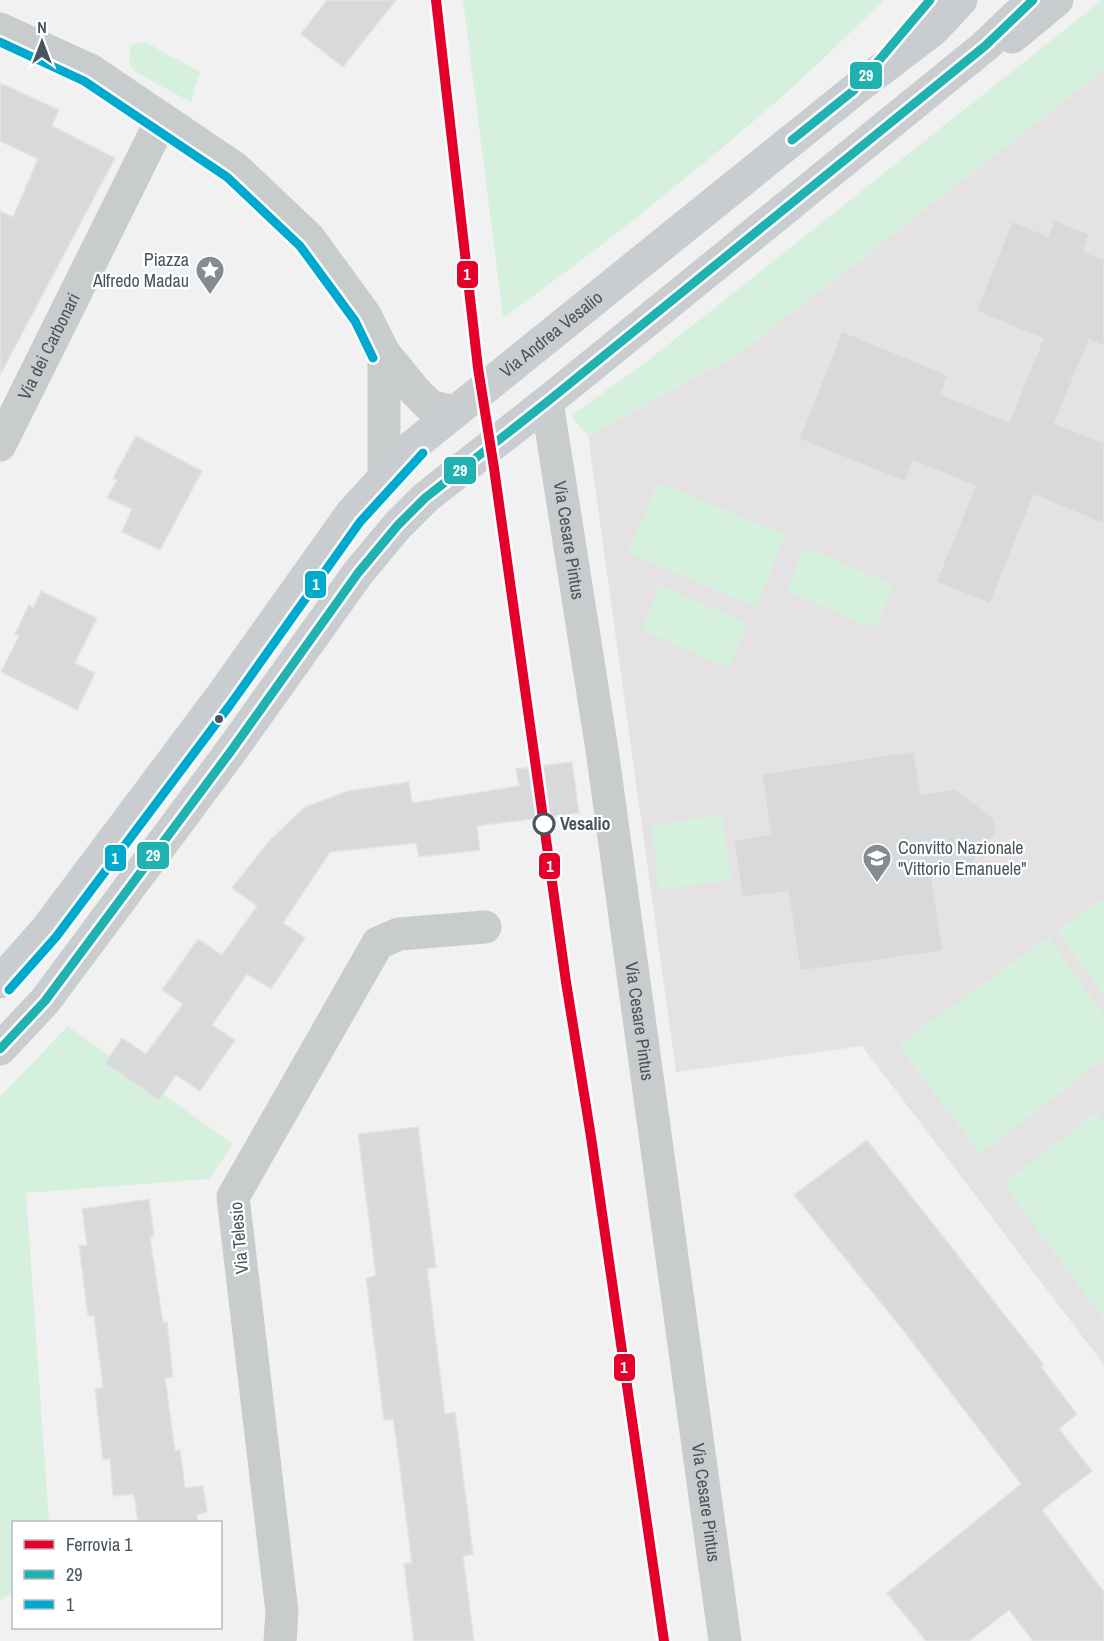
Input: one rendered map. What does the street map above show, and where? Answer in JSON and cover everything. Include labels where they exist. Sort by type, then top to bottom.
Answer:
[{"type":"main road","name":"Via Andrea Vesalio","points":[[853,91],[930,0]]},
{"type":"main road","name":"Via Andrea Vesalio","points":[[0,982],[46,930],[220,698],[351,514],[414,445],[853,91],[933,30],[961,0]]},
{"type":"main road","points":[[0,1049],[45,1001],[231,751],[358,573],[398,525],[425,498],[547,402],[985,46],[1033,0]]},
{"type":"street","points":[[985,46],[1012,37],[1057,0]]},
{"type":"street","points":[[0,29],[90,70],[235,168],[309,238],[365,315],[384,353],[430,406],[454,412]]},
{"type":"street","name":"Via dei Carbonari","points":[[0,445],[162,119]]},
{"type":"street","points":[[384,353],[384,478]]},
{"type":"street","name":"Via Cesare Pintus","points":[[547,402],[602,750],[725,1641]]},
{"type":"street","name":"Via Telesio","points":[[280,1641],[282,1612],[233,1197],[378,943],[399,934],[485,927]]},
{"type":"shaded area","name":"Convitto Nazionale \"Vittorio Emanuele\"","points":[[1104,70],[1104,1365],[862,1046],[676,1072],[588,436],[740,353]]},
{"type":"green space","points":[[463,0],[884,0],[798,83],[716,152],[647,209],[503,318]]},
{"type":"green space","points":[[1104,0],[1104,70],[740,353],[588,436],[571,416],[650,359]]},
{"type":"green space","points":[[145,42],[200,72],[191,102],[135,72],[129,63],[131,45]]},
{"type":"green space","points":[[658,482],[786,535],[756,607],[628,553]]},
{"type":"green space","points":[[805,547],[894,585],[875,629],[786,591]]},
{"type":"green space","points":[[659,585],[748,623],[729,668],[642,630]]},
{"type":"green space","points":[[722,815],[731,880],[659,889],[651,825]]},
{"type":"green space","points":[[1104,897],[1104,996],[1057,931]]},
{"type":"green space","points":[[1048,937],[1104,1015],[1104,1059],[980,1154],[898,1045]]},
{"type":"green space","points":[[68,1026],[233,1144],[209,1179],[26,1193],[49,1521],[12,1521],[12,1593],[0,1600],[0,1097]]},
{"type":"green space","points":[[1096,1112],[1104,1123],[1104,1319],[1003,1184]]},
{"type":"building","points":[[327,0],[396,0],[343,67],[301,34]]},
{"type":"building","points":[[0,83],[59,110],[52,126],[115,158],[0,375],[0,211],[13,217],[38,159],[0,141]]},
{"type":"building","points":[[1054,220],[1089,234],[1083,251],[1104,260],[1104,346],[1089,340],[1055,423],[1104,443],[1104,524],[1034,495],[990,604],[936,582],[975,486],[913,461],[905,482],[799,439],[842,331],[948,375],[941,394],[1009,422],[1043,339],[976,311],[1012,221],[1048,236]]},
{"type":"building","points":[[136,436],[202,471],[160,550],[122,532],[132,509],[107,498],[117,480],[113,478]]},
{"type":"building","points":[[41,591],[97,618],[75,663],[95,673],[77,710],[1,672],[19,636],[15,634],[29,605],[33,608]]},
{"type":"building","points":[[914,751],[921,795],[955,789],[994,818],[996,833],[966,871],[931,874],[943,951],[800,971],[788,891],[742,898],[734,840],[770,834],[762,774]]},
{"type":"building","points":[[572,762],[579,813],[477,826],[480,850],[419,857],[416,843],[330,852],[283,923],[305,938],[271,989],[247,974],[212,1025],[235,1040],[200,1091],[176,1075],[159,1100],[105,1063],[122,1038],[146,1054],[183,1004],[162,990],[198,939],[222,955],[257,906],[232,888],[270,840],[305,807],[348,791],[409,782],[412,803],[519,786],[516,769]]},
{"type":"building","points":[[418,1127],[436,1267],[427,1269],[445,1414],[455,1412],[473,1554],[463,1556],[474,1641],[414,1641],[404,1564],[412,1563],[396,1438],[393,1419],[384,1420],[366,1278],[376,1276],[358,1134]]},
{"type":"building","points":[[867,1140],[1044,1365],[1041,1367],[1077,1414],[1059,1429],[1092,1471],[1042,1510],[1104,1592],[1104,1641],[1033,1641],[1009,1610],[969,1641],[926,1641],[887,1593],[1021,1484],[903,1330],[794,1195]]},
{"type":"building","points":[[149,1199],[154,1236],[150,1237],[163,1323],[167,1322],[173,1377],[165,1378],[175,1451],[180,1450],[185,1488],[203,1486],[207,1512],[197,1515],[198,1521],[138,1521],[134,1494],[113,1496],[110,1458],[103,1460],[95,1389],[103,1387],[94,1316],[88,1316],[79,1246],[87,1245],[82,1209]]},
{"type":"rail line","name":"1","points":[[436,0],[478,368],[664,1641]]},
{"type":"transit line","name":"29","points":[[792,140],[853,91],[930,0]]},
{"type":"transit line","name":"29","points":[[0,1049],[45,1001],[231,751],[358,573],[398,525],[425,498],[547,402],[985,46],[1033,0]]},
{"type":"transit line","name":"1","points":[[0,42],[84,81],[227,177],[300,246],[355,321],[373,358]]},
{"type":"transit line","name":"1","points":[[9,990],[56,937],[230,705],[360,522],[423,453]]},
{"type":"place","name":"Piazza Alfredo Madau","points":[[210,296]]},
{"type":"place","name":"Vesalio","points":[[544,824]]},
{"type":"place","name":"Convitto Nazionale \"Vittorio Emanuele\"","points":[[877,884]]}]
